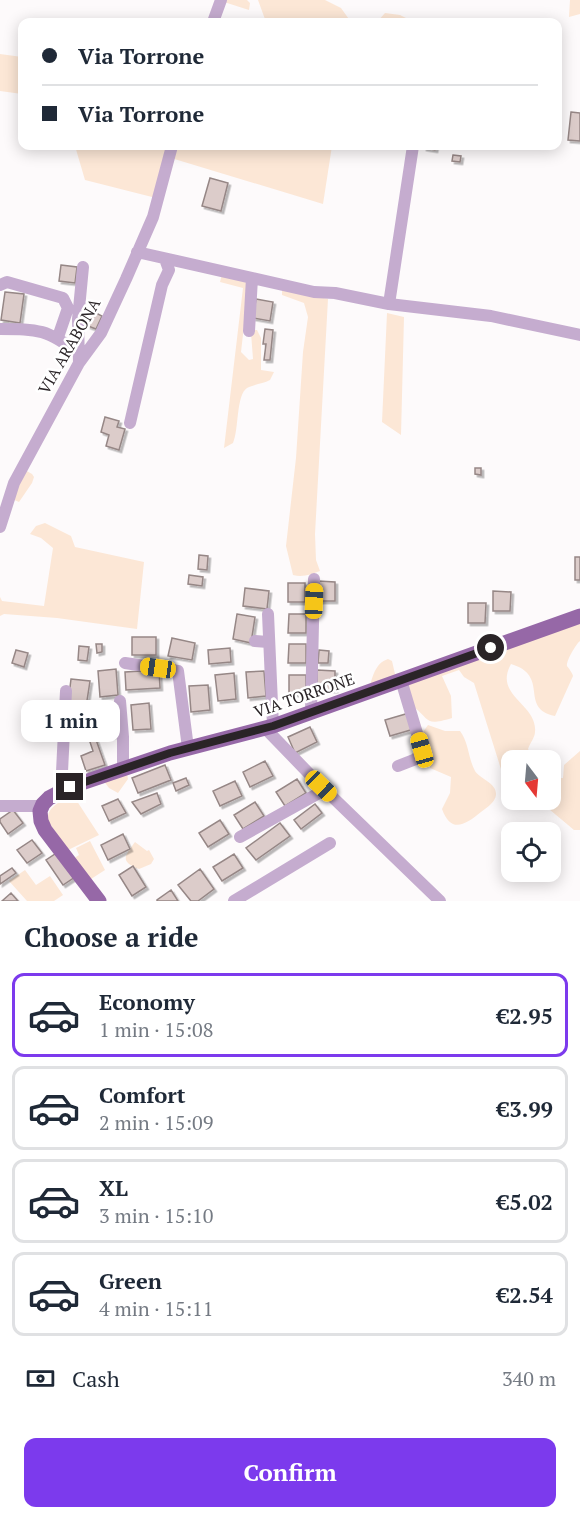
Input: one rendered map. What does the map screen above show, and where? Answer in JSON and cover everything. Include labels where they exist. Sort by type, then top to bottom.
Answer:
[{"type":"main road","name":"VIA TORRONE","points":[[42,806],[49,798],[61,792],[123,768],[269,727],[580,616]]},
{"type":"main road","points":[[42,806],[40,821],[45,830],[99,901]]},
{"type":"street","points":[[214,18],[221,0]]},
{"type":"street","name":"VIA ARABONA","points":[[0,527],[14,483],[79,358],[100,333],[153,217],[171,150]]},
{"type":"street","points":[[389,304],[412,150]]},
{"type":"street","points":[[137,252],[314,292],[335,293],[389,304],[491,316],[580,335]]},
{"type":"street","points":[[130,423],[162,285],[169,270],[165,258]]},
{"type":"street","points":[[79,358],[78,319],[83,267]]},
{"type":"street","points":[[249,331],[252,278]]},
{"type":"street","points":[[0,285],[7,282],[63,298],[68,308],[58,337]]},
{"type":"street","points":[[0,328],[33,329],[58,337],[79,358]]},
{"type":"street","points":[[311,712],[314,579]]},
{"type":"street","points":[[268,614],[269,727],[321,786],[440,901]]},
{"type":"street","points":[[255,641],[268,642]]},
{"type":"street","points":[[125,663],[178,671],[188,748]]},
{"type":"street","points":[[398,766],[416,759],[422,750],[401,680]]},
{"type":"street","points":[[61,792],[66,691]]},
{"type":"street","points":[[120,701],[123,768]]},
{"type":"street","points":[[240,837],[319,793],[321,786]]},
{"type":"street","points":[[2,805],[42,806]]},
{"type":"street","points":[[234,901],[330,843]]},
{"type":"shaded area","points":[[225,0],[247,0],[250,3],[249,10],[224,2]]},
{"type":"shaded area","points":[[258,0],[325,0],[341,8],[348,18],[265,18]]},
{"type":"shaded area","points":[[570,0],[580,0],[580,14],[569,17]]},
{"type":"shaded area","points":[[385,13],[406,18],[381,18]]},
{"type":"shaded area","points":[[0,54],[18,56],[18,93],[0,91]]},
{"type":"shaded area","points":[[76,150],[169,150],[156,198],[85,180]]},
{"type":"shaded area","points":[[173,150],[331,150],[323,204],[171,158]]},
{"type":"shaded area","points":[[222,274],[249,282],[241,352],[249,360],[253,359],[251,333],[257,330],[261,338],[261,370],[274,372],[270,380],[247,388],[243,392],[233,443],[224,448],[243,288],[220,282]]},
{"type":"shaded area","points":[[282,288],[328,299],[315,534],[316,560],[320,571],[304,576],[293,575],[286,546],[308,317],[304,303],[282,295]]},
{"type":"shaded area","points":[[387,313],[404,317],[401,435],[382,422]]},
{"type":"shaded area","points":[[25,470],[34,477],[19,502],[12,499]]},
{"type":"shaded area","points":[[45,523],[71,536],[75,547],[144,562],[137,629],[57,618],[4,614],[0,616],[0,597],[2,601],[44,606],[53,548],[41,538],[30,534],[36,526]]},
{"type":"shaded area","points":[[580,622],[580,641],[567,664],[573,676],[555,716],[544,712],[538,706],[530,676],[523,669],[511,664],[507,675],[508,684],[511,692],[530,714],[534,722],[535,734],[529,750],[501,750],[501,769],[474,683],[464,677],[459,670],[442,676],[451,696],[452,718],[437,722],[429,721],[414,707],[423,732],[428,725],[445,731],[460,731],[475,771],[496,791],[495,798],[488,807],[469,821],[459,825],[450,822],[442,809],[450,793],[451,777],[430,768],[404,685]]},
{"type":"shaded area","points":[[388,659],[392,661],[395,674],[423,669],[369,690],[377,667]]},
{"type":"shaded area","points":[[580,751],[580,830],[574,830],[550,810],[561,810],[561,778],[563,778],[564,765]]},
{"type":"shaded area","points":[[127,774],[128,779],[118,793],[109,788],[103,780]]},
{"type":"shaded area","points":[[73,795],[99,835],[68,850],[48,821],[48,816],[55,805]]},
{"type":"shaded area","points":[[90,841],[105,870],[91,879],[73,859],[79,855],[76,848]]},
{"type":"shaded area","points":[[135,842],[147,851],[149,850],[154,859],[151,864],[139,869],[126,861]]},
{"type":"shaded area","points":[[25,870],[36,885],[50,876],[63,895],[54,901],[27,901],[9,881]]},
{"type":"building","points":[[571,112],[580,113],[580,141],[568,140]]},
{"type":"building","points":[[453,155],[461,156],[460,162],[452,161]]},
{"type":"building","points":[[210,178],[228,183],[221,211],[202,206]]},
{"type":"building","points":[[61,265],[77,267],[75,283],[59,281]]},
{"type":"building","points":[[5,292],[24,294],[20,323],[1,320]]},
{"type":"building","points":[[256,299],[273,302],[270,321],[253,318]]},
{"type":"building","points":[[94,312],[102,316],[96,329],[88,326]]},
{"type":"building","points":[[265,329],[273,330],[270,360],[264,360]]},
{"type":"building","points":[[105,417],[119,421],[117,427],[125,429],[119,450],[106,446],[109,435],[101,432]]},
{"type":"building","points":[[475,468],[481,468],[481,475],[475,474]]},
{"type":"building","points":[[199,555],[208,556],[207,570],[198,569]]},
{"type":"building","points":[[575,557],[580,557],[580,580],[575,580]]},
{"type":"building","points":[[189,575],[203,577],[202,586],[188,584]]},
{"type":"building","points":[[318,581],[335,582],[335,601],[317,601]]},
{"type":"building","points":[[288,583],[305,583],[305,602],[288,602]]},
{"type":"building","points":[[245,588],[269,591],[267,609],[243,606]]},
{"type":"building","points":[[493,591],[511,592],[510,611],[493,611]]},
{"type":"building","points":[[468,603],[486,603],[485,623],[468,623]]},
{"type":"building","points":[[237,614],[255,617],[251,643],[233,639]]},
{"type":"building","points":[[289,614],[306,614],[306,633],[288,633]]},
{"type":"building","points":[[132,637],[156,637],[156,655],[132,655]]},
{"type":"building","points":[[172,638],[195,643],[192,660],[168,656]]},
{"type":"building","points":[[96,644],[102,644],[102,652],[97,653]]},
{"type":"building","points":[[289,644],[306,644],[306,663],[288,663]]},
{"type":"building","points":[[79,646],[89,647],[87,661],[78,660]]},
{"type":"building","points":[[230,648],[231,662],[209,664],[208,650]]},
{"type":"building","points":[[16,650],[28,653],[24,667],[12,663]]},
{"type":"building","points":[[319,650],[329,651],[328,663],[318,663]]},
{"type":"building","points":[[116,669],[118,695],[100,697],[98,671]]},
{"type":"building","points":[[159,670],[160,688],[126,690],[125,672]]},
{"type":"building","points":[[317,670],[335,671],[335,690],[317,690]]},
{"type":"building","points":[[264,671],[266,696],[248,698],[246,672]]},
{"type":"building","points":[[234,673],[236,699],[218,701],[215,675]]},
{"type":"building","points":[[289,675],[306,675],[306,694],[289,694]]},
{"type":"building","points":[[71,679],[90,681],[86,707],[68,704]]},
{"type":"building","points":[[208,685],[210,710],[191,712],[189,686]]},
{"type":"building","points":[[149,703],[151,729],[133,730],[131,705]]},
{"type":"building","points":[[409,713],[414,729],[390,736],[385,720]]},
{"type":"building","points":[[120,718],[122,735],[100,737],[98,720]]},
{"type":"building","points":[[75,723],[85,724],[83,738],[74,737]]},
{"type":"building","points":[[310,727],[317,742],[295,753],[288,737]]},
{"type":"building","points":[[94,734],[105,765],[86,771],[81,756],[93,751],[88,736]]},
{"type":"building","points":[[265,761],[273,776],[250,787],[243,772]]},
{"type":"building","points":[[165,765],[171,780],[138,793],[132,778]]},
{"type":"building","points":[[186,778],[189,785],[176,791],[173,783]]},
{"type":"building","points":[[297,779],[306,793],[285,806],[276,792]]},
{"type":"building","points":[[235,781],[242,796],[220,806],[213,791]]},
{"type":"building","points":[[157,793],[161,804],[141,814],[132,802]]},
{"type":"building","points":[[118,799],[126,813],[109,821],[102,806]]},
{"type":"building","points":[[255,802],[264,816],[243,829],[234,815]]},
{"type":"building","points":[[315,804],[322,813],[301,829],[294,820]]},
{"type":"building","points":[[13,810],[23,823],[8,834],[0,819]]},
{"type":"building","points":[[220,820],[229,834],[208,847],[199,833]]},
{"type":"building","points":[[280,823],[290,836],[256,860],[246,848]]},
{"type":"building","points":[[123,834],[130,849],[108,860],[101,845]]},
{"type":"building","points":[[32,840],[42,853],[27,863],[17,850]]},
{"type":"building","points":[[58,852],[75,877],[63,885],[46,860]]},
{"type":"building","points":[[234,854],[243,868],[222,881],[213,867]]},
{"type":"building","points":[[133,866],[146,887],[132,896],[119,875]]},
{"type":"building","points":[[12,868],[16,873],[0,884],[0,876]]},
{"type":"building","points":[[200,869],[214,889],[198,901],[191,901],[178,885]]},
{"type":"building","points":[[171,890],[178,901],[157,901],[157,900]]},
{"type":"building","points":[[11,893],[18,901],[2,901]]},
{"type":"route","points":[[70,787],[170,753],[273,726],[491,648]]}]
